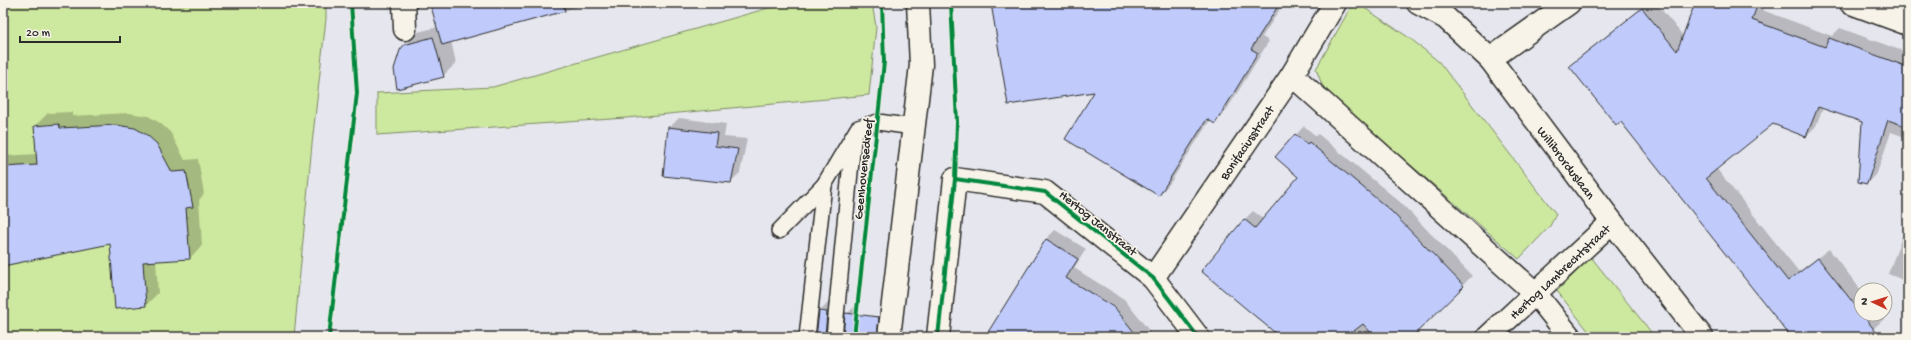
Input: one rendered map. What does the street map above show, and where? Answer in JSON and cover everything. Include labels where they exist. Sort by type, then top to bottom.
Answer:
[{"type":"street","points":[[404,3],[405,29]]},
{"type":"street","points":[[889,337],[921,65],[918,3]]},
{"type":"street","name":"Bonifaciusstraat","points":[[1153,278],[1292,74],[1335,3]]},
{"type":"street","name":"Willibrorduslaan","points":[[1418,3],[1446,18],[1490,59],[1612,222],[1702,337]]},
{"type":"street","points":[[1490,59],[1569,3]]},
{"type":"street","points":[[1851,3],[1908,24]]},
{"type":"street","points":[[1292,74],[1535,293],[1570,337]]},
{"type":"street","name":"Hertog Janstraat","points":[[938,337],[955,179],[1046,192],[1153,278],[1198,337]]},
{"type":"street","name":"Hertog Lambrechtstraat","points":[[1488,337],[1612,222]]},
{"type":"lane","points":[[779,231],[824,185],[858,128],[878,122],[913,127]]},
{"type":"lane","points":[[834,337],[853,136]]},
{"type":"lane","points":[[807,337],[824,185]]},
{"type":"green space","points":[[3,3],[326,3],[326,19],[312,144],[294,337],[3,337]]},
{"type":"green space","points":[[786,3],[872,3],[876,27],[869,95],[626,118],[377,135],[377,93],[493,87]]},
{"type":"green space","points":[[1353,3],[1357,3],[1411,39],[1439,62],[1556,214],[1550,226],[1519,259],[1324,90],[1316,69]]},
{"type":"green space","points":[[1591,257],[1655,337],[1593,337],[1557,291]]},
{"type":"building","points":[[430,3],[563,3],[565,11],[442,45]]},
{"type":"building","points":[[991,3],[1280,3],[1251,49],[1258,53],[1215,124],[1207,119],[1159,196],[1065,139],[1094,92],[1008,105]]},
{"type":"building","points":[[1695,3],[1758,3],[1752,20],[1825,47],[1829,38],[1908,67],[1908,127],[1888,120],[1867,184],[1858,182],[1862,122],[1818,107],[1806,137],[1773,124],[1706,178],[1788,281],[1818,258],[1853,303],[1853,322],[1868,322],[1880,337],[1791,337],[1621,122],[1616,125],[1569,66],[1642,8],[1677,51]]},
{"type":"building","points":[[433,37],[444,77],[397,89],[394,69],[400,50],[404,45]]},
{"type":"building","points":[[59,124],[60,128],[116,125],[135,128],[147,135],[157,144],[172,172],[186,171],[193,207],[186,208],[190,259],[143,262],[146,306],[115,309],[110,244],[3,266],[3,167],[37,165],[34,126]]},
{"type":"building","points":[[668,127],[717,133],[715,146],[738,149],[731,183],[663,176]]},
{"type":"building","points":[[1295,134],[1307,144],[1309,142],[1391,211],[1464,286],[1412,337],[1375,337],[1363,324],[1346,337],[1280,337],[1201,271],[1244,219],[1255,228],[1298,177],[1275,157]]},
{"type":"building","points":[[1046,239],[1078,259],[1066,278],[1115,308],[1138,337],[985,337]]},
{"type":"building","points":[[819,311],[827,312],[825,337],[816,337]]},
{"type":"building","points":[[845,313],[879,317],[877,337],[843,337]]},
{"type":"cycle path","points":[[329,337],[357,93],[351,3]]},
{"type":"cycle path","name":"Geenhovensedreef","points":[[854,337],[884,62],[882,3]]},
{"type":"cycle path","points":[[938,337],[955,179],[957,122],[951,3]]},
{"type":"cycle path","points":[[955,179],[1045,192],[1153,278],[1198,337]]}]
